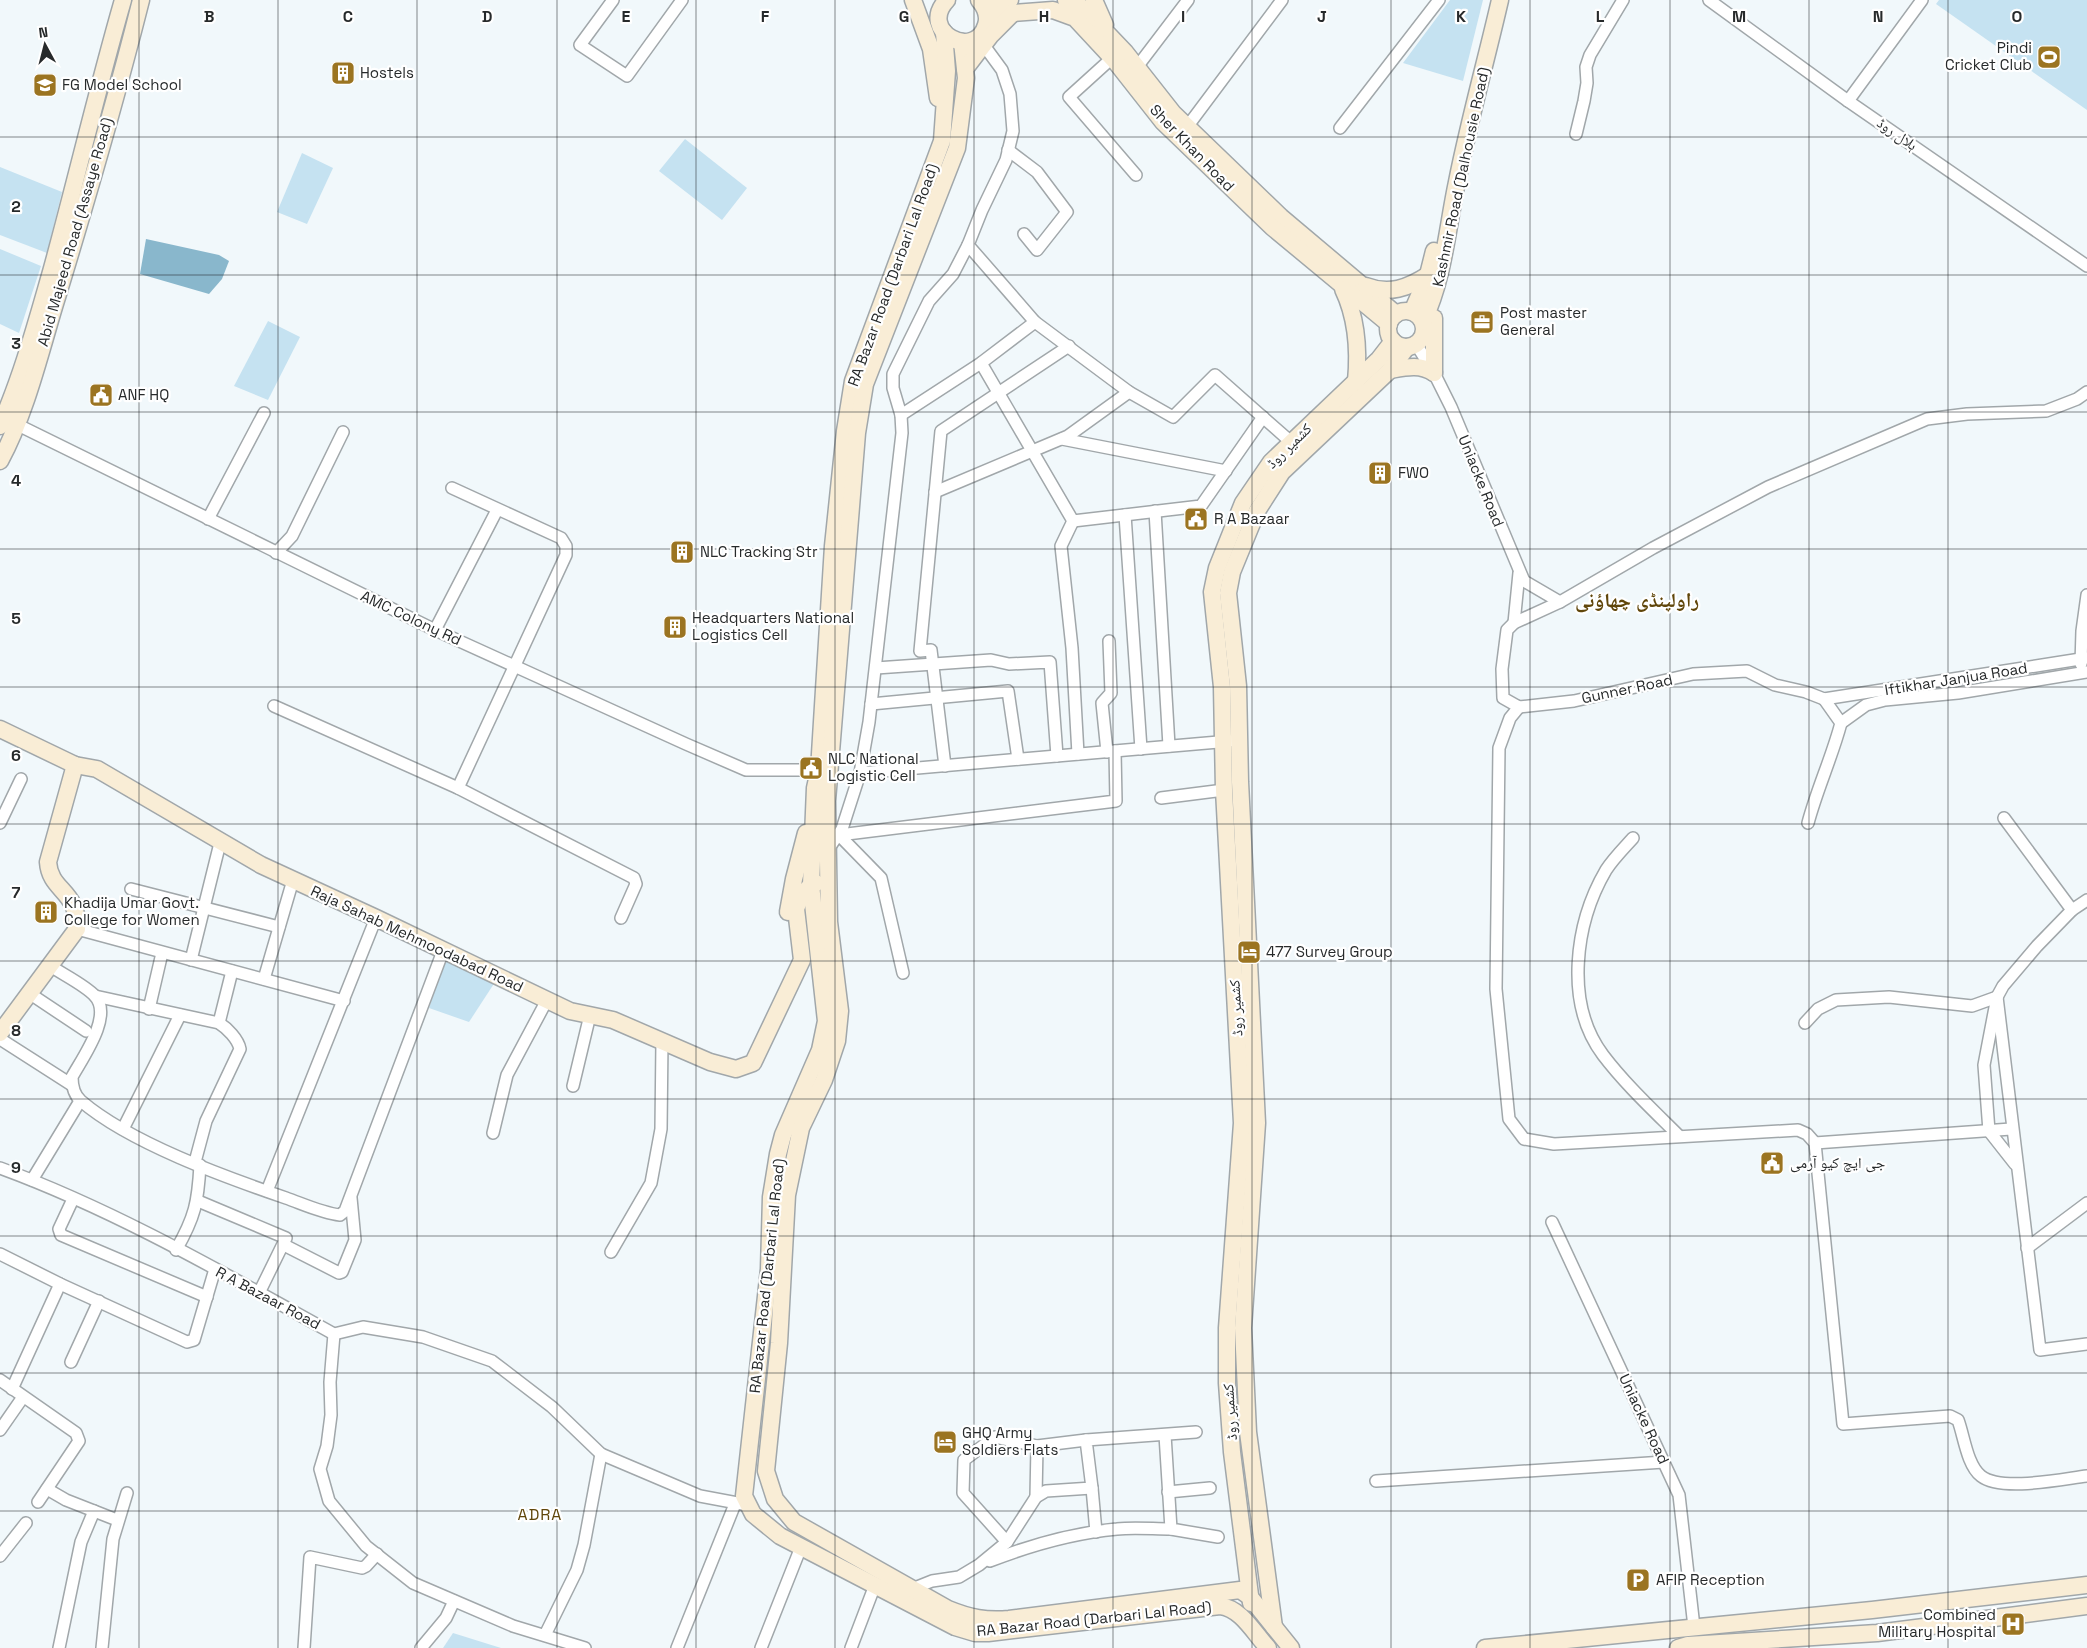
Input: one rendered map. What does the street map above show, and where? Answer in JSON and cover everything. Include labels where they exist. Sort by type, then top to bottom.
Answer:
[{"type":"main road","name":"Abid Majeed Road (Assaye Road)","points":[[0,461],[8,425],[76,182],[110,43],[123,0]]},
{"type":"main road","name":"Abid Majeed Road (Assaye Road)","points":[[8,425],[69,258],[141,0]]},
{"type":"main road","points":[[913,0],[931,49],[942,125]]},
{"type":"main road","points":[[918,0],[943,6]]},
{"type":"main road","name":"Sher Khan Road","points":[[1066,0],[1083,8],[1137,67],[1173,113],[1281,217],[1359,283],[1392,319]]},
{"type":"main road","points":[[1094,0],[1111,37]]},
{"type":"main road","name":"Kashmir Road (Dalhousie Road)","points":[[1418,317],[1492,0]]},
{"type":"main road","name":"Kashmir Road (Dalhousie Road)","points":[[1418,317],[1434,298],[1457,180],[1500,0]]},
{"type":"main road","points":[[975,41],[985,27],[983,4]]},
{"type":"main road","name":"Sher Khan Road","points":[[983,4],[1053,10],[1075,18],[1112,58],[1163,122],[1272,227],[1340,284],[1392,319]]},
{"type":"main road","name":"RA Bazar Road (Darbari Lal Road)","points":[[943,6],[939,23],[944,32],[947,71],[942,141],[853,381],[845,431],[834,546],[819,770],[815,788],[811,885],[826,1021],[820,1050],[783,1135],[773,1188],[769,1269],[745,1485],[741,1505],[760,1523],[801,1547],[955,1627],[975,1633],[1227,1606],[1238,1613],[1261,1644]]},
{"type":"main road","points":[[944,32],[952,39],[975,41],[1012,6]]},
{"type":"main road","name":"RA Bazar Road (Darbari Lal Road)","points":[[975,41],[966,69],[957,148],[865,384],[857,433],[827,802],[829,922],[840,1011],[837,1041],[824,1080],[801,1128],[787,1195],[779,1342],[766,1471],[775,1499],[794,1522],[948,1609],[980,1620],[1009,1619],[1235,1590],[1245,1592],[1250,1597]]},
{"type":"main road","points":[[1359,283],[1377,290],[1395,290],[1410,287],[1428,275]]},
{"type":"main road","points":[[1340,284],[1353,315],[1358,359],[1356,382]]},
{"type":"main road","points":[[1434,298],[1434,373]]},
{"type":"main road","points":[[1404,311],[1418,317],[1424,334],[1405,344],[1388,332],[1392,319],[1404,311]]},
{"type":"main road","name":"کشمیر روڈ","points":[[1231,741],[1222,687],[1212,592],[1217,568],[1243,503],[1270,462],[1379,359],[1405,344]]},
{"type":"main road","name":"کشمیر روڈ","points":[[1261,1644],[1250,1597],[1232,1452],[1227,1383],[1227,1328],[1238,1280],[1246,1168],[1257,1123],[1229,785],[1231,741],[1238,686],[1228,593],[1232,572],[1257,510],[1282,472],[1390,370],[1405,344]]},
{"type":"main road","points":[[1390,370],[1411,366],[1425,367],[1434,373]]},
{"type":"main road","name":"Raja Sahab Mehmoodabad Road","points":[[0,729],[75,765],[97,769],[220,843],[443,952],[570,1011],[613,1020],[710,1062],[736,1069],[753,1062],[799,968]]},
{"type":"main road","points":[[2,1029],[77,929],[78,914],[73,901],[49,874],[48,862],[75,765]]},
{"type":"main road","points":[[799,968],[788,918],[794,879],[803,847],[815,788]]},
{"type":"main road","points":[[799,968],[802,960],[802,947],[796,921],[798,902],[811,885],[827,879]]},
{"type":"main road","name":"کشمیر روڈ","points":[[1238,1280],[1248,1432],[1278,1648]]},
{"type":"main road","points":[[1227,1383],[1246,1383]]},
{"type":"main road","points":[[1485,1648],[1872,1610],[2087,1585]]},
{"type":"main road","points":[[1250,1597],[1274,1630],[1291,1648]]},
{"type":"main road","points":[[1678,1648],[1688,1645],[1812,1642],[2087,1606]]},
{"type":"main road","points":[[1872,1610],[1877,1633]]},
{"type":"street","points":[[613,0],[580,46],[627,76],[678,1]]},
{"type":"street","points":[[1137,67],[1188,0]]},
{"type":"street","points":[[1187,127],[1282,0]]},
{"type":"street","points":[[1576,134],[1584,102],[1587,83],[1586,67],[1590,55],[1623,0]]},
{"type":"street","name":"ہلال روڈ","points":[[1709,0],[1848,101],[2087,266]]},
{"type":"street","points":[[1848,101],[1922,0]]},
{"type":"street","points":[[1340,128],[1435,1]]},
{"type":"street","points":[[827,851],[839,835],[860,774],[876,668],[902,433],[901,415],[893,388],[893,374],[929,301],[952,274],[968,245],[1008,150],[1013,131],[1010,94],[1002,70],[975,41]]},
{"type":"street","points":[[1112,58],[1069,97],[1136,175]]},
{"type":"street","points":[[1008,150],[1037,172],[1066,212],[1037,250],[1024,234]]},
{"type":"street","points":[[968,245],[1035,322],[1129,392],[1173,417],[1215,375],[1291,442]]},
{"type":"street","points":[[901,415],[982,363],[1035,322]]},
{"type":"street","name":"Uniacke Road","points":[[1405,344],[1434,373],[1451,407],[1524,581],[1560,602]]},
{"type":"street","points":[[945,766],[931,650],[920,651],[941,431],[1069,346]]},
{"type":"street","points":[[982,363],[1073,521]]},
{"type":"street","points":[[935,492],[1062,439],[1129,392]]},
{"type":"street","points":[[2087,392],[2076,399],[2046,411],[1967,414],[1927,419],[1768,487],[1653,548],[1560,602],[1514,624],[1507,630],[1502,669],[1503,698],[1520,707],[1510,718],[1499,748],[1496,988],[1509,1119],[1524,1139],[1554,1144],[1798,1130],[1807,1134],[1815,1143],[1843,1424],[1950,1416],[1958,1420],[1973,1465],[1981,1476],[1995,1483],[2024,1483],[2087,1476]]},
{"type":"street","points":[[208,520],[264,413]]},
{"type":"street","points":[[1073,521],[1201,506],[1264,417]]},
{"type":"street","name":"AMC Colony Rd","points":[[8,425],[514,667],[746,770],[819,770]]},
{"type":"street","points":[[276,553],[292,536],[343,432]]},
{"type":"street","points":[[1062,439],[1226,471]]},
{"type":"street","points":[[452,488],[562,538],[566,546],[566,554],[458,788]]},
{"type":"street","points":[[435,630],[497,510]]},
{"type":"street","points":[[1155,511],[1169,746]]},
{"type":"street","points":[[1124,515],[1141,749]]},
{"type":"street","points":[[1073,521],[1061,546],[1072,648],[1078,754]]},
{"type":"street","points":[[1514,624],[1519,572]]},
{"type":"street","points":[[2084,672],[2082,631],[2087,595]]},
{"type":"street","points":[[839,835],[1116,801],[1111,751],[1102,703],[1111,693],[1108,641]]},
{"type":"street","name":"Iftikhar Janjua Road","points":[[1824,700],[2084,658]]},
{"type":"street","points":[[876,668],[991,660],[1009,664],[1050,662],[1057,756]]},
{"type":"street","name":"Gunner Road","points":[[1520,707],[1574,701],[1693,674],[1747,672],[1775,685],[1806,692],[1824,700]]},
{"type":"street","name":"Iftikhar Janjua Road","points":[[1841,723],[1866,705],[1885,700],[1958,693],[2084,672]]},
{"type":"street","points":[[871,704],[1008,691],[1018,759]]},
{"type":"street","points":[[1808,823],[1816,793],[1833,754],[1841,723],[1824,700]]},
{"type":"street","points":[[274,706],[458,788],[634,878],[636,884],[622,918]]},
{"type":"street","points":[[860,774],[1231,741]]},
{"type":"street","points":[[0,823],[21,779]]},
{"type":"street","points":[[1160,798],[1229,785]]},
{"type":"street","points":[[2004,818],[2072,910]]},
{"type":"street","points":[[839,835],[881,878],[903,973]]},
{"type":"street","points":[[1633,838],[1606,870],[1581,928],[1578,985],[1581,1009],[1602,1054],[1678,1136]]},
{"type":"street","points":[[191,960],[220,843]]},
{"type":"street","points":[[264,979],[293,880]]},
{"type":"street","points":[[131,889],[279,927]]},
{"type":"street","points":[[2016,1165],[1988,1131],[1984,1065],[1997,997],[2003,986],[2072,910],[2087,900]]},
{"type":"street","points":[[267,1191],[376,918]]},
{"type":"street","points":[[77,929],[344,1001]]},
{"type":"street","points":[[2,1029],[72,1085],[80,1100],[123,1129],[198,1164],[267,1191],[340,1215],[345,1211],[443,952]]},
{"type":"street","points":[[149,1009],[162,953]]},
{"type":"street","points":[[49,965],[95,996],[219,1023],[225,1027],[239,1044],[240,1049],[206,1121],[198,1164],[198,1201],[191,1224],[176,1250]]},
{"type":"street","points":[[219,1023],[232,971]]},
{"type":"street","points":[[29,993],[86,1031]]},
{"type":"street","points":[[72,1085],[72,1077],[101,1022],[102,1009],[95,996]]},
{"type":"street","points":[[1805,1023],[1818,1009],[1836,1000],[1889,997],[1972,1006],[1997,997]]},
{"type":"street","points":[[1997,997],[2011,1129],[2040,1350],[2087,1344]]},
{"type":"street","points":[[493,1133],[507,1075],[547,1000]]},
{"type":"street","points":[[123,1129],[180,1015]]},
{"type":"street","points":[[573,1086],[590,1015]]},
{"type":"street","points":[[610,1252],[651,1183],[661,1129],[662,1041]]},
{"type":"street","points":[[32,1180],[80,1100]]},
{"type":"street","points":[[1815,1143],[2011,1129]]},
{"type":"street","name":"R A Bazaar Road","points":[[0,1168],[73,1199],[215,1269],[334,1334],[363,1327],[423,1337],[492,1361],[552,1407],[601,1454],[700,1496],[741,1505]]},
{"type":"street","points":[[284,1245],[339,1273],[342,1272],[355,1240],[350,1196]]},
{"type":"street","points":[[73,1199],[59,1229],[61,1235],[207,1297]]},
{"type":"street","points":[[198,1201],[286,1238],[258,1293]]},
{"type":"street","points":[[2027,1248],[2087,1203]]},
{"type":"street","name":"Uniacke Road","points":[[1552,1222],[1679,1495],[1694,1627]]},
{"type":"street","points":[[0,1254],[60,1284],[192,1342],[215,1269]]},
{"type":"street","points":[[12,1389],[60,1284]]},
{"type":"street","points":[[72,1362],[99,1301]]},
{"type":"street","points":[[334,1334],[330,1382],[331,1415],[327,1446],[320,1469],[329,1501],[366,1546],[413,1583],[548,1640],[585,1648]]},
{"type":"street","points":[[0,1380],[76,1433],[79,1441],[38,1502]]},
{"type":"street","points":[[0,1430],[23,1397]]},
{"type":"street","points":[[1007,1542],[963,1493],[964,1460],[995,1437],[1037,1446],[1086,1440],[1196,1432]]},
{"type":"street","points":[[1165,1435],[1170,1529]]},
{"type":"street","points":[[1086,1440],[1096,1532]]},
{"type":"street","points":[[1036,1497],[1037,1446]]},
{"type":"street","points":[[548,1640],[577,1570],[584,1546],[601,1454]]},
{"type":"street","points":[[1376,1481],[1664,1462]]},
{"type":"street","points":[[912,1589],[932,1581],[959,1577],[979,1565],[1007,1542],[1036,1497],[1046,1491],[1092,1488]]},
{"type":"street","points":[[1168,1492],[1210,1488]]},
{"type":"street","points":[[47,1489],[66,1500],[118,1520]]},
{"type":"street","points":[[102,1648],[109,1567],[118,1520],[126,1493]]},
{"type":"street","points":[[677,1648],[741,1505]]},
{"type":"street","points":[[59,1648],[81,1542],[94,1511]]},
{"type":"street","points":[[0,1556],[26,1523]]},
{"type":"street","points":[[979,1565],[1026,1546],[1118,1528],[1170,1529],[1218,1537]]},
{"type":"street","points":[[760,1648],[801,1547]]},
{"type":"street","points":[[304,1648],[310,1557],[362,1568],[376,1554]]},
{"type":"street","points":[[851,1648],[875,1585]]},
{"type":"street","points":[[421,1648],[446,1618],[454,1601]]},
{"type":"shaded area","points":[[1450,0],[1483,0],[1463,81],[1403,63]]},
{"type":"shaded area","name":"Pindi Cricket Club","points":[[1939,0],[2087,0],[2087,110],[1936,4]]},
{"type":"shaded area","points":[[685,139],[747,188],[722,220],[659,171]]},
{"type":"shaded area","points":[[302,153],[333,168],[307,224],[277,212]]},
{"type":"shaded area","points":[[0,167],[62,192],[47,253],[0,235]]},
{"type":"shaded area","points":[[146,239],[219,255],[229,261],[222,279],[209,294],[140,274]]},
{"type":"shaded area","points":[[0,249],[41,266],[19,333],[0,324]]},
{"type":"shaded area","points":[[268,321],[300,337],[268,400],[234,386]]},
{"type":"shaded area","points":[[446,957],[497,979],[469,1022],[429,1008]]},
{"type":"shaded area","points":[[453,1633],[501,1648],[443,1648]]},
{"type":"place","name":"Pindi Cricket Club","points":[[2049,57]]},
{"type":"place","name":"Hostels","points":[[343,73]]},
{"type":"place","name":"FG Model School","points":[[45,85]]},
{"type":"place","name":"Post master General","points":[[1482,322]]},
{"type":"place","name":"ANF HQ","points":[[101,395]]},
{"type":"place","name":"FWO","points":[[1380,473]]},
{"type":"place","name":"R A Bazaar","points":[[1196,519]]},
{"type":"place","name":"NLC Tracking Str","points":[[682,552]]},
{"type":"place","name":"Headquarters National Logistics Cell","points":[[675,627]]},
{"type":"place","name":"NLC National Logistic Cell","points":[[811,768]]},
{"type":"place","name":"Khadija Umar Govt. College for Women","points":[[46,912]]},
{"type":"place","name":"477 Survey Group","points":[[1249,952]]},
{"type":"place","name":"جی ایچ کیو آرمی","points":[[1772,1163]]},
{"type":"place","name":"GHQ Army Soldiers Flats","points":[[945,1442]]},
{"type":"place","name":"AFIP Reception","points":[[1638,1580]]},
{"type":"place","name":"Combined Military Hospital","points":[[2013,1624]]},
{"type":"district","name":"راولپنڈی چھاؤنی","points":[[1637,600]]},
{"type":"district","name":"ADRA","points":[[540,1514]]}]
